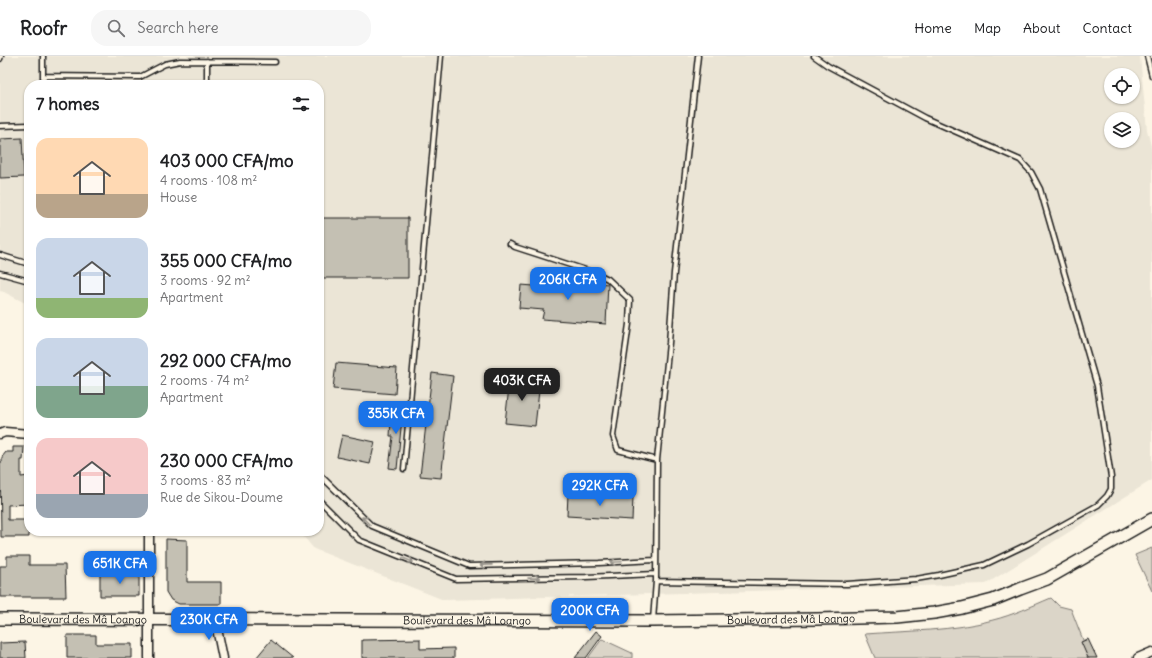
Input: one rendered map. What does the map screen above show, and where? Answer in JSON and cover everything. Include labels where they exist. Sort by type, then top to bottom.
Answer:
[{"type":"street","points":[[0,434],[5,432],[24,434]]},
{"type":"street","name":"Boulevard des Mâ Loango","points":[[0,619],[653,620],[897,617],[934,613],[993,600],[1047,579],[1152,519]]},
{"type":"street","points":[[149,536],[149,658]]},
{"type":"street","points":[[214,619],[223,658]]},
{"type":"street","points":[[1138,658],[1152,652]]},
{"type":"lane","points":[[43,56],[43,80]]},
{"type":"lane","points":[[404,469],[441,56]]},
{"type":"lane","points":[[653,620],[656,581],[657,460],[669,343],[674,273],[698,56]]},
{"type":"lane","points":[[656,581],[847,584],[916,579],[939,575],[984,565],[1028,544],[1098,505],[1108,496],[1111,489],[1111,477],[1097,386],[1040,189],[1031,172],[1020,160],[925,118],[828,66],[814,56]]},
{"type":"lane","points":[[1147,56],[1152,76]]},
{"type":"lane","points":[[43,76],[140,77],[165,64],[180,61],[275,62]]},
{"type":"lane","points":[[207,61],[207,80]]},
{"type":"lane","points":[[0,126],[24,125]]},
{"type":"lane","points":[[510,244],[515,247],[598,274],[608,279],[630,300],[629,324],[613,436],[618,450],[657,460]]},
{"type":"lane","points":[[0,255],[24,262]]},
{"type":"lane","points":[[0,273],[24,280]]},
{"type":"lane","points":[[324,479],[372,526],[469,566],[655,560]]},
{"type":"lane","points":[[324,505],[359,540],[456,579],[586,577],[656,574]]},
{"type":"shaded area","points":[[0,56],[1140,56],[1147,130],[1152,150],[1152,480],[986,584],[444,600],[314,549],[303,536],[324,536],[324,80],[24,80],[24,302],[0,291]]},
{"type":"shaded area","points":[[1152,548],[1152,591],[1135,555]]},
{"type":"shaded area","points":[[1051,598],[1059,606],[1071,609],[1090,658],[875,658],[865,634],[930,630],[978,624],[1008,616]]},
{"type":"shaded area","points":[[602,639],[632,653],[632,658],[588,658]]},
{"type":"building","points":[[22,138],[24,177],[0,178],[0,139]]},
{"type":"building","points":[[324,218],[408,218],[408,278],[324,278]]},
{"type":"building","points":[[547,278],[608,284],[606,324],[542,319],[544,310],[519,308],[521,285],[547,287]]},
{"type":"building","points":[[336,363],[397,368],[395,394],[333,389]]},
{"type":"building","points":[[432,373],[453,376],[441,478],[420,476]]},
{"type":"building","points":[[510,378],[540,382],[535,426],[505,423]]},
{"type":"building","points":[[392,406],[403,407],[397,469],[389,468],[393,436],[390,436]]},
{"type":"building","points":[[342,435],[375,442],[370,464],[337,457]]},
{"type":"building","points":[[13,447],[24,447],[23,460],[21,460],[21,477],[24,477],[24,504],[8,505],[8,520],[24,520],[24,536],[29,537],[1,537],[0,462],[2,462],[2,457],[6,452],[13,452]]},
{"type":"building","points":[[568,494],[633,497],[632,520],[567,516]]},
{"type":"building","points":[[166,539],[187,540],[187,582],[221,582],[221,604],[179,604],[171,600],[166,592]]},
{"type":"building","points":[[7,556],[29,556],[29,565],[65,565],[66,597],[0,597],[0,566],[7,566]]},
{"type":"building","points":[[100,574],[139,574],[139,596],[100,596]]},
{"type":"building","points":[[596,631],[602,636],[586,658],[575,658]]},
{"type":"building","points":[[67,635],[96,635],[96,644],[132,644],[132,658],[67,658]]},
{"type":"building","points":[[420,639],[420,649],[454,648],[454,658],[362,658],[362,640]]},
{"type":"building","points":[[1088,639],[1097,658],[1088,658],[1081,642]]},
{"type":"building","points":[[271,640],[293,658],[256,658]]},
{"type":"building","points":[[25,642],[26,658],[0,658],[0,643]]}]
